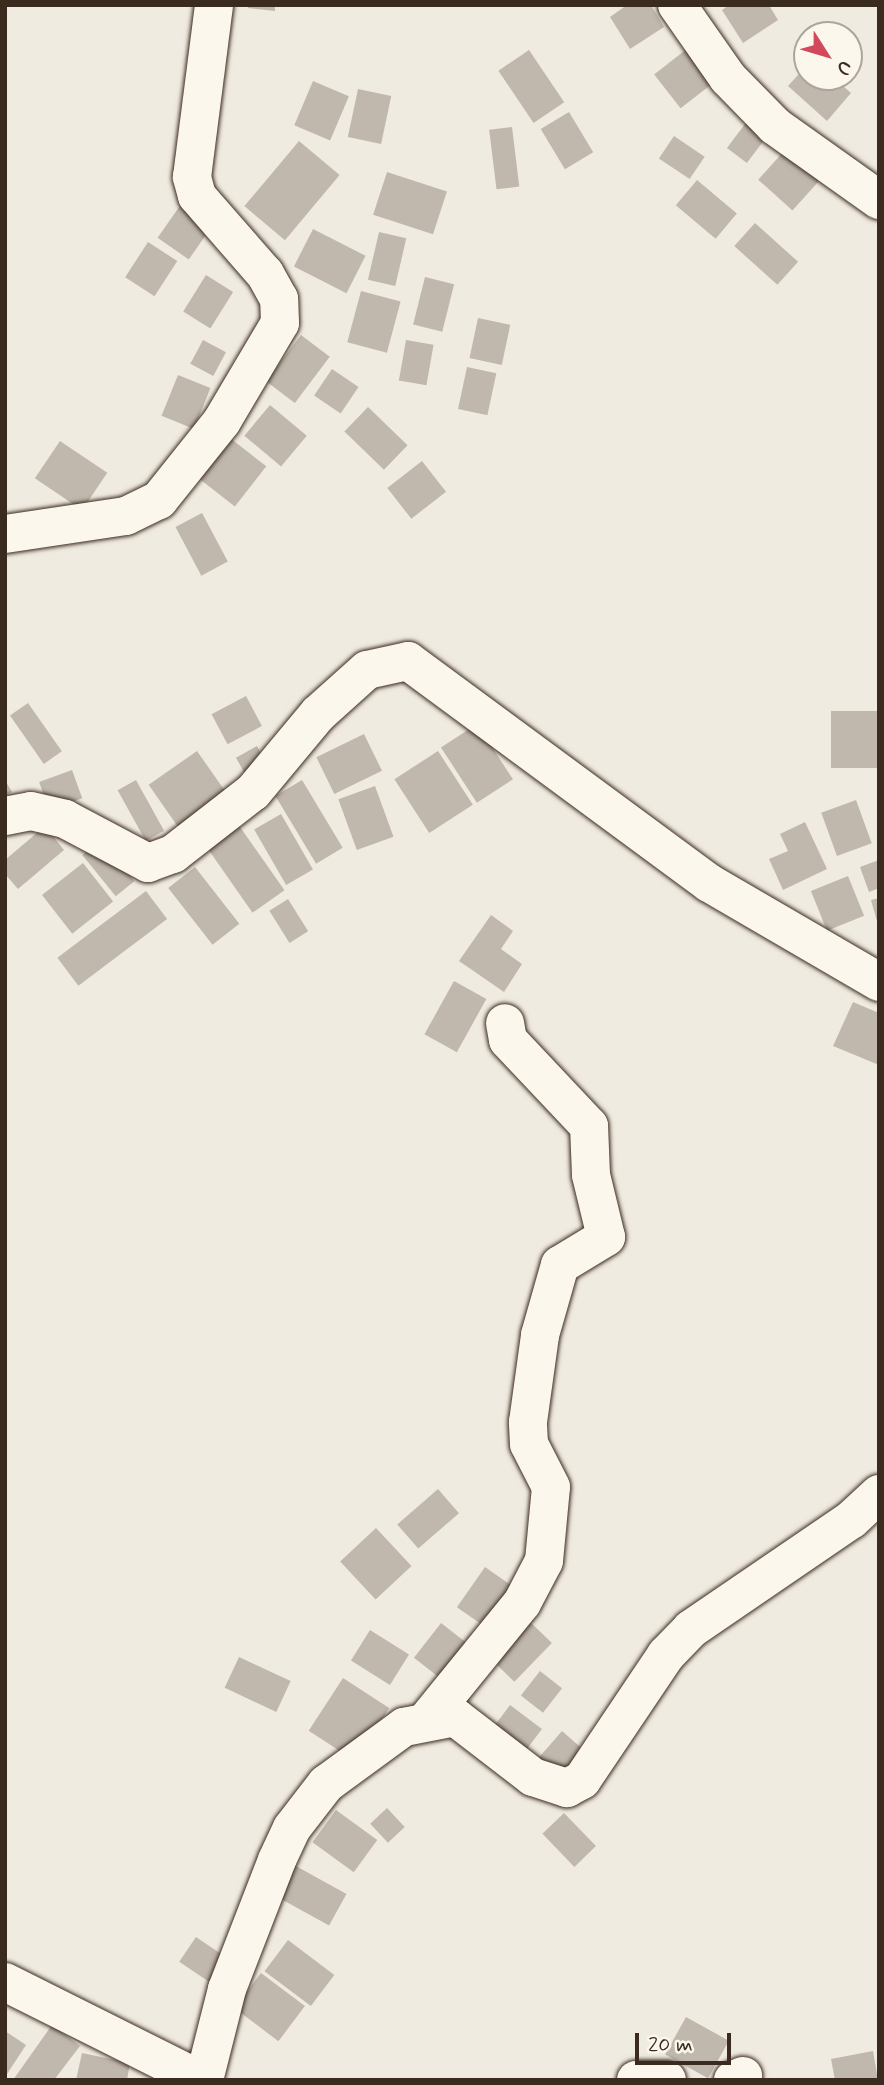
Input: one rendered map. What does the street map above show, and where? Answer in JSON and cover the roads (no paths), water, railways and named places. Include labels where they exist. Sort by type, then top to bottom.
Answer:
[{"type":"street","points":[[5,534],[126,516],[159,500],[222,421],[280,323],[279,299],[270,282],[197,196],[192,177],[214,5]]},
{"type":"street","points":[[677,5],[729,78],[775,126],[879,200]]},
{"type":"street","points":[[5,816],[31,811],[65,820],[130,857],[148,863],[160,859],[213,828],[253,792],[318,714],[367,670],[408,662],[709,883],[879,982]]},
{"type":"street","points":[[426,1721],[522,1602],[544,1561],[551,1487],[529,1444],[528,1422],[540,1335],[560,1265],[606,1237],[591,1175],[589,1126],[508,1040],[505,1023]]},
{"type":"street","points":[[5,1982],[203,2080],[227,1989],[292,1828],[326,1784],[404,1727],[455,1717],[533,1777],[567,1788],[582,1780],[666,1655],[691,1629],[851,1520],[879,1494]]},
{"type":"street","points":[[636,2080],[667,2080]]}]
